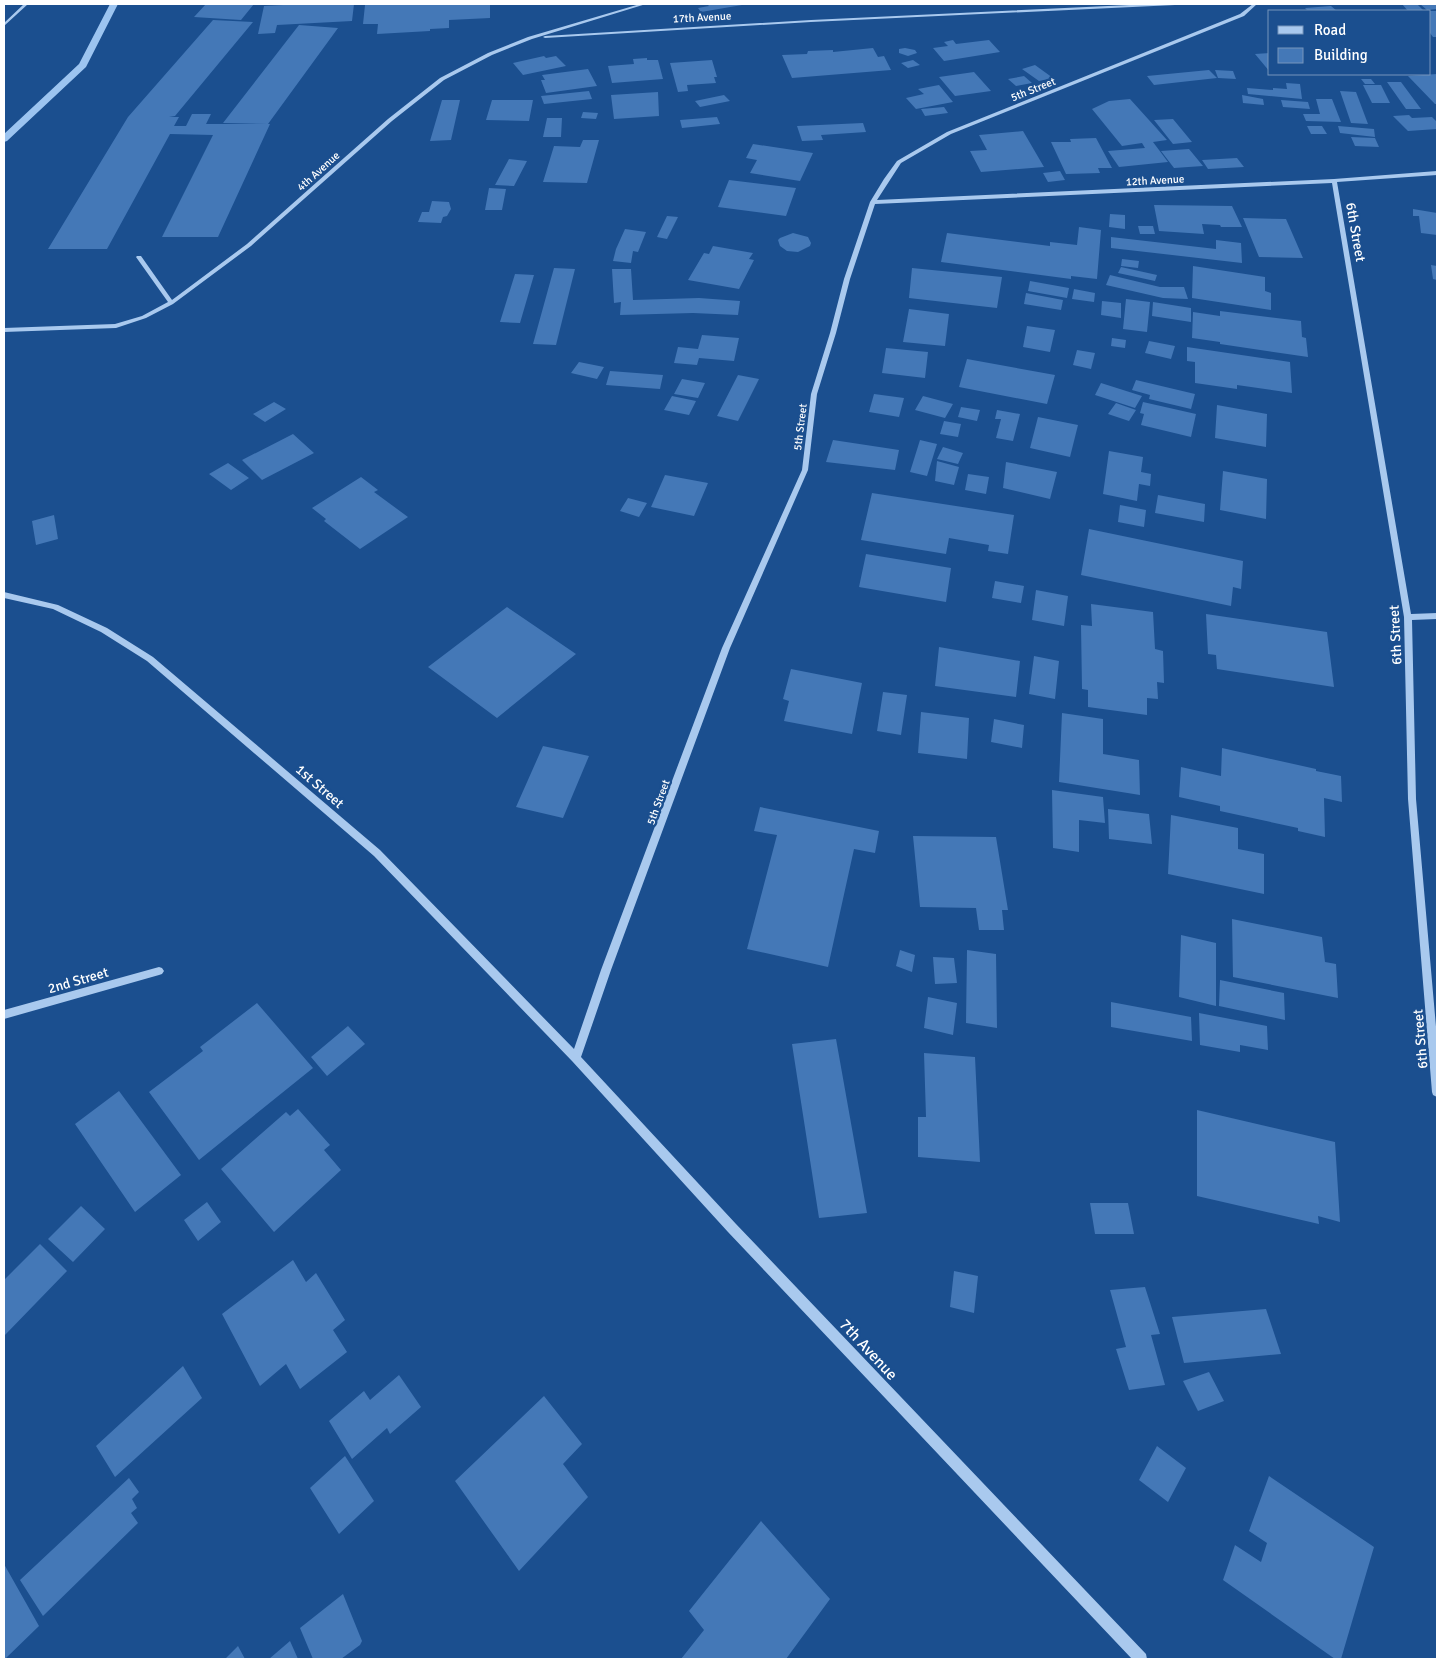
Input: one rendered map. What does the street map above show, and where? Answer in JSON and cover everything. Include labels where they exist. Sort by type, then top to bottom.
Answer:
[{"type":"street","points":[[4,25],[26,4]]},
{"type":"street","name":"4th Avenue","points":[[4,330],[116,326],[144,317],[171,303],[249,245],[390,120],[442,79],[490,54],[530,38],[644,4]]},
{"type":"street","name":"17th Avenue","points":[[530,38],[811,21],[1175,4]]},
{"type":"street","name":"5th Street","points":[[576,1058],[606,970],[726,648],[805,470],[814,394],[847,279],[873,202],[899,162],[950,133],[1242,15],[1254,4]]},
{"type":"street","name":"12th Avenue","points":[[873,202],[1334,181],[1437,173]]},
{"type":"street","name":"6th Street","points":[[1334,181],[1408,617],[1412,799],[1437,1092]]},
{"type":"street","points":[[139,257],[171,303]]},
{"type":"street","name":"1st Street","points":[[4,595],[55,607],[104,630],[150,659],[377,853],[576,1058]]},
{"type":"street","points":[[1408,617],[1437,616]]},
{"type":"street","name":"2nd Street","points":[[4,1015],[159,971]]},
{"type":"street","name":"7th Avenue","points":[[576,1058],[732,1228],[1140,1659]]},
{"type":"building","points":[[206,4],[254,4],[241,20],[194,17]]},
{"type":"building","points":[[354,4],[352,21],[277,25],[275,33],[258,34],[264,6]]},
{"type":"building","points":[[490,4],[490,18],[449,20],[449,28],[430,29],[430,31],[377,34],[378,24],[363,24],[365,5]]},
{"type":"building","points":[[707,4],[742,5],[701,12],[698,8],[709,6]]},
{"type":"building","points":[[1402,4],[1417,4],[1423,10],[1407,10]]},
{"type":"building","points":[[1420,4],[1437,4],[1437,9],[1427,10]]},
{"type":"building","points":[[1331,6],[1336,10],[1307,10],[1305,8]]},
{"type":"building","points":[[1431,11],[1437,11],[1437,37],[1433,37],[1431,34]]},
{"type":"building","points":[[213,20],[253,22],[175,116],[169,117],[179,117],[174,126],[186,126],[192,114],[211,114],[206,124],[270,124],[218,237],[162,237],[213,135],[170,134],[107,249],[48,249],[128,117]]},
{"type":"building","points":[[299,25],[338,28],[268,124],[223,123]]},
{"type":"building","points":[[953,40],[956,44],[989,40],[1000,52],[944,61],[933,48],[948,46],[944,42]]},
{"type":"building","points":[[873,48],[878,57],[884,56],[891,70],[792,78],[782,55],[807,54],[808,51],[833,50],[833,52]]},
{"type":"building","points":[[899,49],[915,50],[917,53],[908,56],[899,53]]},
{"type":"building","points":[[1268,53],[1268,70],[1255,54]]},
{"type":"building","points":[[544,56],[546,58],[556,56],[566,66],[523,75],[513,63]]},
{"type":"building","points":[[647,58],[647,60],[658,60],[663,79],[612,83],[608,66],[634,64],[633,59]]},
{"type":"building","points":[[712,60],[717,77],[714,77],[716,83],[687,85],[688,91],[678,92],[670,63]]},
{"type":"building","points":[[913,60],[920,65],[908,68],[901,63]]},
{"type":"building","points":[[1035,65],[1053,78],[1039,81],[1022,69]]},
{"type":"building","points":[[588,69],[597,86],[546,93],[541,80],[545,80],[542,75]]},
{"type":"building","points":[[1209,70],[1217,78],[1154,85],[1147,76]]},
{"type":"building","points":[[1215,70],[1233,71],[1236,79],[1218,78]]},
{"type":"building","points":[[974,72],[991,91],[955,96],[939,77]]},
{"type":"building","points":[[1437,74],[1437,104],[1408,76]]},
{"type":"building","points":[[1024,76],[1032,83],[1016,86],[1008,79]]},
{"type":"building","points":[[1361,79],[1371,79],[1375,84],[1365,84]]},
{"type":"building","points":[[1387,82],[1401,82],[1421,109],[1406,109]]},
{"type":"building","points":[[1286,83],[1300,84],[1302,99],[1248,94],[1247,88],[1287,89]]},
{"type":"building","points":[[939,85],[953,102],[916,109],[906,98],[924,94],[918,89]]},
{"type":"building","points":[[1363,85],[1381,85],[1390,103],[1372,103]]},
{"type":"building","points":[[589,91],[592,99],[544,104],[541,96]]},
{"type":"building","points":[[1340,91],[1356,92],[1368,124],[1351,123]]},
{"type":"building","points":[[658,92],[659,116],[614,119],[611,95]]},
{"type":"building","points":[[724,95],[730,101],[700,107],[695,101]]},
{"type":"building","points":[[1242,95],[1263,99],[1264,105],[1243,103]]},
{"type":"building","points":[[1130,99],[1167,140],[1153,142],[1168,162],[1119,167],[1108,151],[1145,148],[1142,143],[1122,146],[1092,109],[1109,101]]},
{"type":"building","points":[[1316,99],[1332,99],[1341,122],[1306,121],[1303,114],[1320,114]]},
{"type":"building","points":[[442,100],[460,100],[451,140],[430,141]]},
{"type":"building","points":[[492,100],[533,100],[529,121],[486,120]]},
{"type":"building","points":[[1281,100],[1308,102],[1310,109],[1283,107]]},
{"type":"building","points":[[944,107],[948,113],[925,116],[921,109]]},
{"type":"building","points":[[583,112],[598,113],[596,119],[581,118]]},
{"type":"building","points":[[1409,115],[1412,118],[1432,117],[1437,122],[1437,129],[1408,131],[1393,116]]},
{"type":"building","points":[[717,117],[720,124],[682,128],[680,120]]},
{"type":"building","points":[[547,118],[562,118],[561,137],[543,137]]},
{"type":"building","points":[[1173,119],[1192,142],[1173,144],[1154,120]]},
{"type":"building","points":[[863,123],[866,132],[821,135],[823,140],[802,141],[797,126]]},
{"type":"building","points":[[1307,126],[1322,126],[1327,134],[1311,134]]},
{"type":"building","points":[[1338,126],[1374,129],[1375,137],[1340,133]]},
{"type":"building","points":[[1023,131],[1044,167],[981,172],[970,151],[987,150],[979,135]]},
{"type":"building","points":[[1351,137],[1375,138],[1379,147],[1355,146]]},
{"type":"building","points":[[1096,138],[1112,168],[1098,168],[1100,173],[1066,174],[1051,142],[1071,142],[1070,139]]},
{"type":"building","points":[[583,140],[599,140],[587,183],[543,182],[554,146],[580,147]]},
{"type":"building","points":[[753,144],[813,153],[800,181],[750,173],[757,160],[746,158]]},
{"type":"building","points":[[1189,149],[1203,166],[1174,168],[1161,151]]},
{"type":"building","points":[[1237,158],[1244,167],[1208,169],[1202,160]]},
{"type":"building","points":[[509,159],[527,161],[514,186],[495,185]]},
{"type":"building","points":[[1060,171],[1065,180],[1048,182],[1043,173]]},
{"type":"building","points":[[729,180],[796,188],[786,216],[718,207]]},
{"type":"building","points":[[489,188],[506,189],[502,210],[485,210]]},
{"type":"building","points":[[432,201],[449,202],[451,209],[447,216],[443,217],[441,223],[418,222],[422,212],[429,212]]},
{"type":"building","points":[[1154,205],[1232,206],[1242,227],[1221,227],[1220,225],[1202,224],[1204,234],[1159,231]]},
{"type":"building","points":[[1413,209],[1437,213],[1437,235],[1421,233],[1419,216],[1413,216]]},
{"type":"building","points":[[1110,214],[1125,215],[1125,229],[1109,227]]},
{"type":"building","points":[[667,216],[678,217],[667,239],[657,237]]},
{"type":"building","points":[[1243,218],[1286,219],[1303,258],[1259,257]]},
{"type":"building","points":[[1138,226],[1153,226],[1155,234],[1140,234]]},
{"type":"building","points":[[1079,227],[1101,230],[1097,279],[1071,276],[1071,279],[941,262],[947,233],[1050,246],[1050,242],[1077,245]]},
{"type":"building","points":[[625,229],[646,232],[638,252],[633,251],[631,263],[613,261]]},
{"type":"building","points":[[793,233],[808,237],[811,243],[810,246],[798,252],[787,251],[780,246],[778,240],[780,238]]},
{"type":"building","points":[[1111,237],[1216,249],[1216,240],[1241,243],[1242,263],[1111,248]]},
{"type":"building","points":[[713,246],[753,253],[749,259],[754,260],[739,289],[688,280],[704,253],[709,254]]},
{"type":"building","points":[[1122,259],[1139,261],[1138,268],[1121,266]]},
{"type":"building","points":[[1431,265],[1437,266],[1437,280],[1433,279]]},
{"type":"building","points":[[1193,266],[1265,277],[1265,291],[1271,293],[1271,310],[1192,298]]},
{"type":"building","points":[[1121,267],[1157,275],[1155,281],[1118,273]]},
{"type":"building","points":[[554,268],[575,269],[556,345],[533,344]]},
{"type":"building","points":[[912,268],[1002,277],[997,308],[909,298]]},
{"type":"building","points":[[612,269],[631,269],[633,300],[699,298],[740,301],[738,315],[693,313],[620,315],[621,302],[614,303]]},
{"type":"building","points":[[515,274],[534,275],[520,323],[500,322]]},
{"type":"building","points":[[1110,275],[1160,287],[1184,287],[1188,299],[1163,298],[1106,285]]},
{"type":"building","points":[[1030,281],[1069,288],[1067,298],[1028,291]]},
{"type":"building","points":[[1074,289],[1095,293],[1094,302],[1072,299]]},
{"type":"building","points":[[1026,293],[1063,300],[1061,310],[1024,304]]},
{"type":"building","points":[[1126,299],[1150,302],[1147,332],[1123,329]]},
{"type":"building","points":[[1102,301],[1121,303],[1121,318],[1101,315]]},
{"type":"building","points":[[1153,302],[1191,308],[1191,322],[1152,316]]},
{"type":"building","points":[[909,309],[949,314],[945,346],[903,342]]},
{"type":"building","points":[[1220,311],[1301,321],[1302,337],[1306,338],[1308,357],[1192,338],[1193,312],[1220,316]]},
{"type":"building","points":[[1027,326],[1055,330],[1050,352],[1023,347]]},
{"type":"building","points":[[702,335],[739,338],[734,361],[699,358],[697,365],[674,363],[678,347],[698,349]]},
{"type":"building","points":[[1112,338],[1126,340],[1125,348],[1111,346]]},
{"type":"building","points":[[1149,341],[1175,346],[1171,359],[1145,353]]},
{"type":"building","points":[[1187,347],[1290,362],[1292,393],[1237,385],[1237,389],[1195,383],[1195,362],[1187,361]]},
{"type":"building","points":[[886,348],[928,352],[925,378],[882,373]]},
{"type":"building","points":[[1077,350],[1095,353],[1091,369],[1073,365]]},
{"type":"building","points":[[967,359],[1055,375],[1047,404],[959,387]]},
{"type":"building","points":[[579,362],[604,367],[597,379],[571,373]]},
{"type":"building","points":[[610,371],[663,375],[660,389],[606,385]]},
{"type":"building","points":[[738,375],[759,379],[738,421],[717,416]]},
{"type":"building","points":[[682,379],[705,383],[698,398],[674,394]]},
{"type":"building","points":[[1136,380],[1195,394],[1191,409],[1149,399],[1150,395],[1132,390]]},
{"type":"building","points":[[1101,383],[1142,396],[1135,408],[1095,395]]},
{"type":"building","points":[[874,394],[904,398],[899,417],[869,412]]},
{"type":"building","points":[[672,396],[696,401],[689,415],[664,410]]},
{"type":"building","points":[[923,396],[953,404],[945,418],[915,410]]},
{"type":"building","points":[[274,402],[286,409],[265,422],[253,414]]},
{"type":"building","points":[[1143,402],[1196,414],[1191,437],[1141,425],[1144,414],[1140,413]]},
{"type":"building","points":[[1116,403],[1136,410],[1129,421],[1108,414]]},
{"type":"building","points":[[1217,405],[1267,414],[1266,447],[1215,438]]},
{"type":"building","points":[[961,407],[980,410],[977,421],[958,417]]},
{"type":"building","points":[[997,410],[1020,414],[1013,441],[996,438],[1001,419],[995,419]]},
{"type":"building","points":[[1038,417],[1078,425],[1070,457],[1030,448]]},
{"type":"building","points":[[944,421],[961,424],[958,437],[940,434]]},
{"type":"building","points":[[293,434],[314,453],[262,480],[242,460]]},
{"type":"building","points":[[833,440],[899,450],[895,470],[826,462]]},
{"type":"building","points":[[920,440],[937,444],[927,476],[910,472]]},
{"type":"building","points":[[943,447],[963,453],[958,464],[937,459]]},
{"type":"building","points":[[1109,451],[1143,457],[1141,472],[1151,474],[1150,486],[1139,484],[1137,501],[1103,494]]},
{"type":"building","points":[[937,461],[959,467],[954,485],[935,481]]},
{"type":"building","points":[[1006,462],[1057,472],[1050,499],[1003,488]]},
{"type":"building","points":[[228,463],[249,478],[231,490],[209,474]]},
{"type":"building","points":[[1223,471],[1267,479],[1266,519],[1220,510]]},
{"type":"building","points":[[968,474],[989,477],[986,494],[965,490]]},
{"type":"building","points":[[665,475],[708,483],[694,516],[651,507]]},
{"type":"building","points":[[361,477],[378,490],[374,492],[408,517],[360,549],[324,521],[326,519],[312,508]]},
{"type":"building","points":[[872,493],[1014,515],[1008,554],[988,551],[989,545],[949,538],[946,554],[861,540]]},
{"type":"building","points":[[1158,495],[1205,504],[1204,522],[1155,513]]},
{"type":"building","points":[[628,498],[647,503],[639,517],[620,511]]},
{"type":"building","points":[[1120,505],[1146,510],[1144,527],[1118,522]]},
{"type":"building","points":[[54,515],[58,539],[36,545],[32,521]]},
{"type":"building","points":[[1089,529],[1243,561],[1241,589],[1233,587],[1231,606],[1081,575]]},
{"type":"building","points":[[866,554],[951,568],[946,602],[859,587]]},
{"type":"building","points":[[995,581],[1024,586],[1021,603],[992,598]]},
{"type":"building","points":[[1036,590],[1068,596],[1064,626],[1032,620]]},
{"type":"building","points":[[1091,604],[1153,612],[1155,649],[1163,651],[1164,683],[1157,682],[1158,699],[1147,698],[1147,715],[1088,707],[1088,690],[1082,689],[1081,625],[1092,626]]},
{"type":"building","points":[[507,607],[576,654],[497,718],[428,667]]},
{"type":"building","points":[[1206,614],[1327,632],[1334,687],[1217,669],[1216,655],[1208,654]]},
{"type":"building","points":[[939,647],[1020,661],[1016,697],[935,686]]},
{"type":"building","points":[[1034,656],[1059,661],[1055,699],[1029,694]]},
{"type":"building","points":[[791,669],[862,683],[852,734],[784,721],[789,701],[783,699]]},
{"type":"building","points":[[883,692],[907,695],[901,735],[877,731]]},
{"type":"building","points":[[921,712],[969,718],[967,759],[918,753]]},
{"type":"building","points":[[1062,713],[1103,719],[1103,754],[1139,760],[1140,795],[1059,782]]},
{"type":"building","points":[[994,719],[1024,725],[1022,748],[991,742]]},
{"type":"building","points":[[543,746],[589,756],[563,818],[516,807]]},
{"type":"building","points":[[1222,748],[1341,776],[1342,802],[1324,798],[1325,837],[1298,831],[1298,828],[1220,811],[1220,806],[1179,797],[1181,767],[1221,776]]},
{"type":"building","points":[[1052,790],[1103,797],[1105,823],[1079,820],[1079,852],[1053,848]]},
{"type":"building","points":[[760,807],[879,831],[875,853],[854,849],[828,967],[747,949],[777,835],[754,831]]},
{"type":"building","points":[[1108,809],[1149,814],[1152,844],[1109,839]]},
{"type":"building","points":[[1171,815],[1238,828],[1238,849],[1264,854],[1264,894],[1168,874]]},
{"type":"building","points":[[913,836],[996,837],[1008,910],[1002,910],[1004,930],[979,930],[976,908],[920,907]]},
{"type":"building","points":[[1232,919],[1322,937],[1325,962],[1336,964],[1338,998],[1233,977]]},
{"type":"building","points":[[1181,935],[1216,943],[1216,1006],[1179,997]]},
{"type":"building","points":[[900,950],[915,955],[912,972],[896,966]]},
{"type":"building","points":[[967,950],[996,954],[997,1028],[966,1023]]},
{"type":"building","points":[[933,957],[954,958],[957,983],[935,984]]},
{"type":"building","points":[[1220,980],[1284,993],[1285,1020],[1219,1006]]},
{"type":"building","points":[[928,997],[957,1003],[953,1035],[924,1028]]},
{"type":"building","points":[[1111,1002],[1191,1017],[1192,1041],[1111,1027]]},
{"type":"building","points":[[257,1003],[313,1068],[199,1160],[149,1092],[203,1051],[200,1047]]},
{"type":"building","points":[[1199,1013],[1267,1026],[1268,1050],[1240,1045],[1240,1052],[1200,1045]]},
{"type":"building","points":[[348,1026],[365,1044],[327,1076],[311,1057]]},
{"type":"building","points":[[836,1039],[867,1213],[819,1218],[792,1044]]},
{"type":"building","points":[[924,1053],[975,1057],[980,1162],[918,1157],[918,1117],[926,1117]]},
{"type":"building","points":[[119,1091],[181,1175],[135,1212],[75,1124]]},
{"type":"building","points":[[298,1109],[330,1145],[324,1150],[341,1170],[274,1232],[221,1169],[286,1112],[290,1116]]},
{"type":"building","points":[[1197,1110],[1335,1142],[1340,1222],[1318,1216],[1319,1224],[1197,1196]]},
{"type":"building","points":[[207,1202],[221,1222],[198,1241],[184,1220]]},
{"type":"building","points":[[1090,1203],[1128,1203],[1134,1234],[1095,1234]]},
{"type":"building","points":[[81,1206],[105,1229],[73,1262],[48,1239]]},
{"type":"building","points":[[40,1244],[67,1271],[4,1336],[4,1280]]},
{"type":"building","points":[[293,1260],[306,1282],[316,1273],[345,1320],[333,1330],[347,1352],[300,1389],[286,1364],[260,1386],[222,1314]]},
{"type":"building","points":[[954,1271],[978,1276],[974,1313],[950,1307]]},
{"type":"building","points":[[1145,1287],[1160,1334],[1151,1335],[1165,1385],[1129,1390],[1116,1349],[1126,1347],[1110,1290]]},
{"type":"building","points":[[1266,1309],[1281,1354],[1184,1363],[1172,1317]]},
{"type":"building","points":[[183,1366],[202,1398],[115,1477],[96,1446]]},
{"type":"building","points":[[1209,1372],[1224,1401],[1198,1411],[1183,1381]]},
{"type":"building","points":[[399,1375],[421,1407],[390,1434],[387,1428],[352,1459],[329,1421],[364,1391],[370,1400]]},
{"type":"building","points":[[544,1396],[582,1444],[563,1464],[588,1497],[519,1571],[455,1481]]},
{"type":"building","points":[[1157,1446],[1186,1468],[1168,1502],[1139,1480]]},
{"type":"building","points":[[345,1456],[374,1501],[339,1534],[310,1488]]},
{"type":"building","points":[[1269,1476],[1374,1547],[1341,1659],[1335,1659],[1223,1580],[1235,1545],[1261,1562],[1267,1543],[1249,1531]]},
{"type":"building","points":[[129,1478],[139,1492],[132,1499],[137,1508],[131,1513],[138,1523],[43,1616],[20,1580]]},
{"type":"building","points":[[761,1521],[830,1599],[786,1659],[681,1659],[704,1630],[689,1611]]},
{"type":"building","points":[[4,1564],[39,1626],[5,1659],[4,1659]]},
{"type":"building","points":[[343,1594],[362,1641],[360,1645],[341,1659],[313,1659],[300,1628]]},
{"type":"building","points":[[290,1641],[298,1659],[269,1659]]},
{"type":"building","points":[[238,1646],[245,1659],[225,1659]]},
{"type":"waterway","points":[[4,139],[83,65],[114,4]]}]
